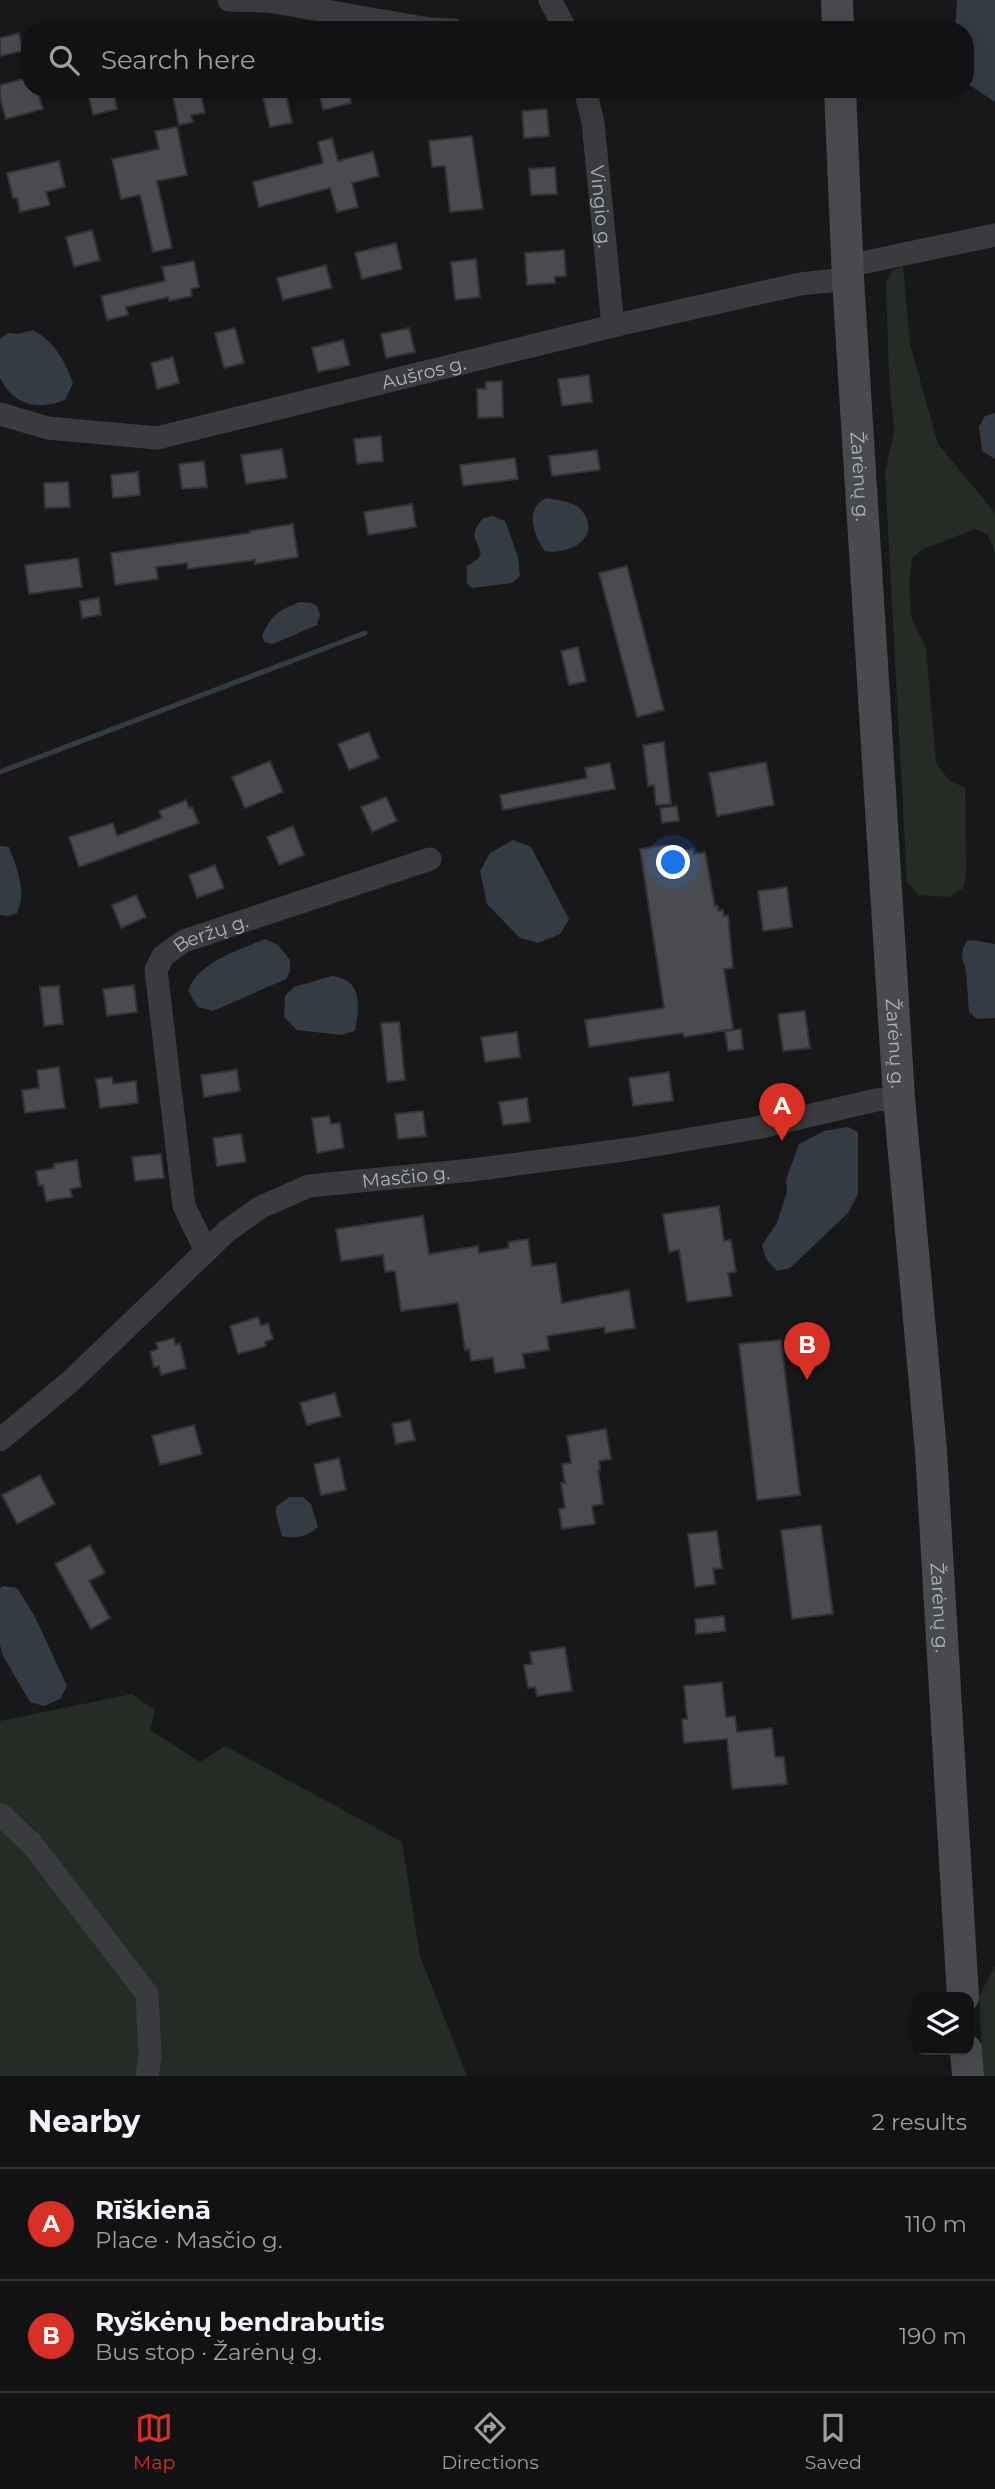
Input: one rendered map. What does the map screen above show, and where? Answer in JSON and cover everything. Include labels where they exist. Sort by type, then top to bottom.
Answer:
[{"type":"main road","points":[[836,0],[837,21]]},
{"type":"main road","name":"Žarėnų g.","points":[[840,98],[848,272],[900,1098],[931,1451],[963,1992]]},
{"type":"main road","points":[[966,2055],[968,2076]]},
{"type":"street","points":[[229,0],[268,2],[381,21]]},
{"type":"street","points":[[550,0],[558,21]]},
{"type":"street","name":"Vingio g.","points":[[587,98],[593,122],[612,326]]},
{"type":"street","name":"Aušros g.","points":[[0,414],[48,428],[157,438],[995,235]]},
{"type":"street","name":"Beržų g.","points":[[206,1251],[184,1206],[156,970],[163,956],[184,942],[430,859]]},
{"type":"street","name":"Masčio g.","points":[[0,1440],[72,1380],[227,1231],[261,1207],[309,1186],[472,1170],[631,1149],[756,1128],[876,1100],[900,1098]]},
{"type":"street","points":[[0,1814],[32,1844],[147,1994],[150,2056],[147,2076]]},
{"type":"shaded area","points":[[957,0],[995,0],[995,102],[974,88],[974,21],[956,21]]},
{"type":"shaded area","points":[[903,266],[910,344],[938,444],[995,513],[995,562],[994,549],[987,534],[975,529],[923,549],[912,558],[909,584],[911,616],[926,649],[936,763],[949,780],[965,788],[966,874],[963,888],[949,897],[918,895],[907,882],[885,472],[894,432],[886,283],[893,270]]},
{"type":"shaded area","points":[[33,330],[53,346],[66,367],[73,383],[65,400],[46,405],[28,404],[13,395],[0,378],[0,339],[8,333],[18,334]]},
{"type":"shaded area","points":[[995,413],[995,459],[982,451],[979,427],[985,416]]},
{"type":"shaded area","points":[[547,498],[572,504],[584,513],[589,526],[584,539],[578,544],[562,551],[545,551],[534,530],[533,515],[535,508]]},
{"type":"shaded area","points":[[493,516],[505,521],[518,557],[520,576],[512,583],[472,588],[467,583],[467,566],[478,559],[481,553],[475,538],[476,528],[483,518]]},
{"type":"shaded area","points":[[300,602],[317,606],[320,615],[317,625],[273,644],[265,642],[262,636],[272,618],[287,607]]},
{"type":"shaded area","points":[[513,840],[531,847],[569,919],[560,934],[538,943],[520,938],[487,904],[480,871],[490,853]]},
{"type":"shaded area","points":[[0,846],[9,847],[21,888],[17,913],[9,916],[0,915]]},
{"type":"shaded area","points":[[265,939],[278,945],[290,960],[290,971],[286,979],[213,1011],[198,1007],[188,991],[201,972],[220,958]]},
{"type":"shaded area","points":[[967,941],[995,944],[995,1018],[977,1019],[969,1012],[966,971],[962,958]]},
{"type":"shaded area","points":[[332,976],[350,983],[357,996],[355,1031],[341,1035],[297,1030],[284,1017],[285,996],[294,987]]},
{"type":"shaded area","points":[[848,1127],[858,1132],[858,1194],[848,1213],[790,1268],[777,1271],[766,1259],[762,1245],[777,1223],[787,1191],[786,1180],[799,1144],[824,1131]]},
{"type":"shaded area","points":[[289,1497],[303,1497],[311,1504],[318,1527],[301,1536],[282,1536],[276,1507]]},
{"type":"shaded area","points":[[0,1588],[17,1588],[34,1615],[67,1686],[60,1699],[44,1706],[30,1702],[2,1654]]},
{"type":"shaded area","points":[[132,1694],[155,1710],[150,1730],[200,1762],[225,1746],[402,1842],[420,1956],[467,2076],[0,2076],[0,1721]]},
{"type":"shaded area","points":[[995,1966],[995,2076],[983,2076],[979,1996]]},
{"type":"building","points":[[19,33],[21,51],[0,56],[0,38]]},
{"type":"building","points":[[21,79],[21,98],[40,98],[43,109],[6,119],[0,98],[0,85]]},
{"type":"building","points":[[89,98],[115,98],[117,109],[93,115]]},
{"type":"building","points":[[173,98],[202,98],[205,113],[191,115],[193,122],[179,125]]},
{"type":"building","points":[[263,98],[287,98],[292,123],[270,127]]},
{"type":"building","points":[[320,98],[350,98],[351,103],[323,110]]},
{"type":"building","points":[[547,109],[549,136],[524,138],[522,111]]},
{"type":"building","points":[[177,127],[187,175],[157,181],[172,248],[153,252],[140,195],[121,199],[112,159],[159,149],[155,131]]},
{"type":"building","points":[[472,136],[483,209],[450,212],[445,166],[432,167],[429,141]]},
{"type":"building","points":[[332,138],[338,161],[373,152],[379,176],[352,183],[358,207],[337,212],[330,188],[259,207],[253,182],[323,163],[318,142]]},
{"type":"building","points":[[59,161],[65,187],[46,192],[50,205],[20,212],[17,198],[13,198],[7,173]]},
{"type":"building","points":[[555,167],[557,194],[531,195],[529,169]]},
{"type":"building","points":[[92,230],[100,260],[74,267],[66,237]]},
{"type":"building","points":[[396,243],[402,269],[362,279],[355,253]]},
{"type":"building","points":[[564,250],[566,276],[555,277],[555,283],[527,285],[525,253]]},
{"type":"building","points":[[476,259],[480,297],[455,300],[451,262]]},
{"type":"building","points":[[194,261],[199,287],[191,289],[192,296],[169,301],[168,297],[126,307],[128,315],[107,320],[101,296],[165,281],[162,267]]},
{"type":"building","points":[[326,265],[332,288],[283,300],[277,278]]},
{"type":"building","points":[[235,328],[244,363],[224,368],[215,333]]},
{"type":"building","points":[[409,328],[415,352],[386,358],[381,334]]},
{"type":"building","points":[[343,340],[350,365],[318,372],[312,348]]},
{"type":"building","points":[[173,357],[179,383],[157,389],[151,363]]},
{"type":"building","points":[[589,375],[592,402],[562,406],[558,379]]},
{"type":"building","points":[[502,381],[503,417],[478,418],[477,389],[486,389],[485,382]]},
{"type":"building","points":[[381,436],[383,461],[357,464],[354,439]]},
{"type":"building","points":[[282,449],[287,478],[246,484],[241,455]]},
{"type":"building","points":[[597,450],[600,470],[552,476],[549,456]]},
{"type":"building","points":[[515,458],[518,479],[463,486],[460,465]]},
{"type":"building","points":[[204,461],[207,487],[182,489],[179,464]]},
{"type":"building","points":[[138,472],[140,495],[113,498],[111,475]]},
{"type":"building","points":[[68,482],[70,507],[45,508],[44,483]]},
{"type":"building","points":[[412,504],[416,527],[368,535],[364,512]]},
{"type":"building","points":[[293,524],[298,557],[255,564],[255,560],[188,569],[187,563],[156,567],[158,579],[115,585],[111,553],[250,533]]},
{"type":"building","points":[[78,558],[82,587],[29,594],[25,565]]},
{"type":"building","points":[[627,566],[664,710],[637,717],[599,573]]},
{"type":"building","points":[[99,598],[101,615],[82,618],[80,601]]},
{"type":"building","points":[[578,647],[586,681],[569,685],[561,651]]},
{"type":"building","points":[[369,732],[379,758],[349,770],[338,744]]},
{"type":"building","points":[[664,742],[671,804],[656,805],[654,785],[648,786],[643,745]]},
{"type":"building","points":[[270,761],[283,792],[245,808],[232,777]]},
{"type":"building","points":[[766,762],[774,805],[717,816],[709,773]]},
{"type":"building","points":[[610,763],[615,789],[503,810],[500,795],[587,778],[585,768]]},
{"type":"building","points":[[386,797],[397,821],[372,832],[361,807]]},
{"type":"building","points":[[186,800],[199,823],[79,867],[69,837],[113,823],[117,836],[162,818],[159,811]]},
{"type":"building","points":[[677,806],[679,821],[662,823],[660,808]]},
{"type":"building","points":[[293,826],[304,855],[279,865],[267,837]]},
{"type":"building","points":[[667,845],[669,854],[693,849],[694,854],[705,852],[715,906],[718,906],[718,911],[723,910],[724,916],[728,915],[733,968],[724,969],[733,1029],[684,1037],[683,1033],[589,1047],[585,1020],[664,1008],[640,849]]},
{"type":"building","points":[[215,865],[224,888],[197,898],[189,875]]},
{"type":"building","points":[[787,887],[792,927],[763,931],[758,891]]},
{"type":"building","points":[[136,895],[146,917],[121,928],[112,905]]},
{"type":"building","points":[[134,985],[137,1012],[107,1016],[103,989]]},
{"type":"building","points":[[59,986],[63,1024],[44,1026],[40,987]]},
{"type":"building","points":[[805,1011],[810,1048],[783,1051],[778,1014]]},
{"type":"building","points":[[399,1022],[405,1080],[387,1082],[381,1023]]},
{"type":"building","points":[[741,1029],[743,1049],[728,1051],[725,1031]]},
{"type":"building","points":[[517,1032],[520,1057],[485,1062],[481,1037]]},
{"type":"building","points":[[59,1067],[65,1108],[25,1113],[22,1090],[39,1088],[37,1070]]},
{"type":"building","points":[[237,1070],[240,1091],[204,1097],[201,1075]]},
{"type":"building","points":[[669,1072],[673,1101],[633,1106],[629,1078]]},
{"type":"building","points":[[112,1077],[113,1084],[136,1081],[138,1103],[100,1108],[96,1079]]},
{"type":"building","points":[[527,1098],[530,1122],[503,1125],[499,1102]]},
{"type":"building","points":[[423,1111],[426,1136],[398,1139],[395,1114]]},
{"type":"building","points":[[329,1116],[331,1124],[340,1123],[344,1148],[317,1153],[312,1118]]},
{"type":"building","points":[[241,1134],[246,1162],[217,1166],[213,1138]]},
{"type":"building","points":[[161,1154],[164,1178],[135,1181],[132,1157]]},
{"type":"building","points":[[77,1160],[81,1187],[70,1189],[72,1197],[46,1201],[43,1185],[39,1186],[36,1171]]},
{"type":"building","points":[[719,1206],[724,1241],[731,1240],[736,1272],[728,1273],[732,1296],[687,1302],[679,1250],[669,1252],[663,1214]]},
{"type":"building","points":[[423,1216],[429,1254],[478,1246],[479,1253],[509,1248],[508,1242],[528,1239],[532,1266],[556,1263],[562,1303],[629,1290],[635,1328],[605,1333],[604,1327],[547,1336],[549,1350],[523,1354],[525,1368],[495,1373],[493,1358],[471,1361],[469,1349],[465,1350],[458,1303],[401,1311],[395,1271],[385,1272],[383,1255],[341,1261],[336,1229]]},
{"type":"building","points":[[258,1317],[261,1326],[268,1323],[273,1339],[265,1342],[266,1346],[238,1354],[230,1326]]},
{"type":"building","points":[[174,1338],[175,1345],[180,1343],[186,1368],[161,1375],[159,1366],[154,1367],[150,1352],[158,1349],[156,1343]]},
{"type":"building","points":[[781,1340],[800,1495],[757,1500],[739,1344]]},
{"type":"building","points":[[335,1393],[341,1416],[307,1425],[300,1403]]},
{"type":"building","points":[[410,1420],[415,1440],[396,1444],[392,1424]]},
{"type":"building","points":[[194,1425],[202,1454],[160,1465],[152,1436]]},
{"type":"building","points":[[606,1429],[611,1459],[599,1461],[603,1504],[592,1506],[595,1524],[562,1529],[559,1509],[565,1508],[561,1483],[565,1483],[562,1464],[571,1463],[567,1436]]},
{"type":"building","points":[[339,1458],[346,1490],[321,1495],[314,1464]]},
{"type":"building","points":[[40,1475],[55,1504],[17,1524],[2,1495]]},
{"type":"building","points":[[821,1525],[833,1614],[792,1619],[781,1530]]},
{"type":"building","points":[[717,1531],[722,1568],[713,1569],[715,1584],[695,1587],[688,1534]]},
{"type":"building","points":[[90,1545],[105,1573],[89,1581],[110,1618],[91,1629],[55,1564]]},
{"type":"building","points":[[724,1616],[725,1631],[696,1634],[695,1619]]},
{"type":"building","points":[[565,1647],[572,1691],[537,1696],[535,1687],[528,1688],[524,1665],[532,1664],[530,1652]]},
{"type":"building","points":[[722,1682],[726,1717],[735,1716],[737,1732],[772,1728],[775,1757],[784,1757],[787,1784],[732,1789],[727,1739],[684,1743],[682,1719],[687,1719],[684,1686]]},
{"type":"waterway","points":[[0,772],[365,633]]},
{"type":"place","name":"Rīškienā","points":[[782,1141]]},
{"type":"place","name":"Ryškėnų bendrabutis","points":[[807,1380]]}]
